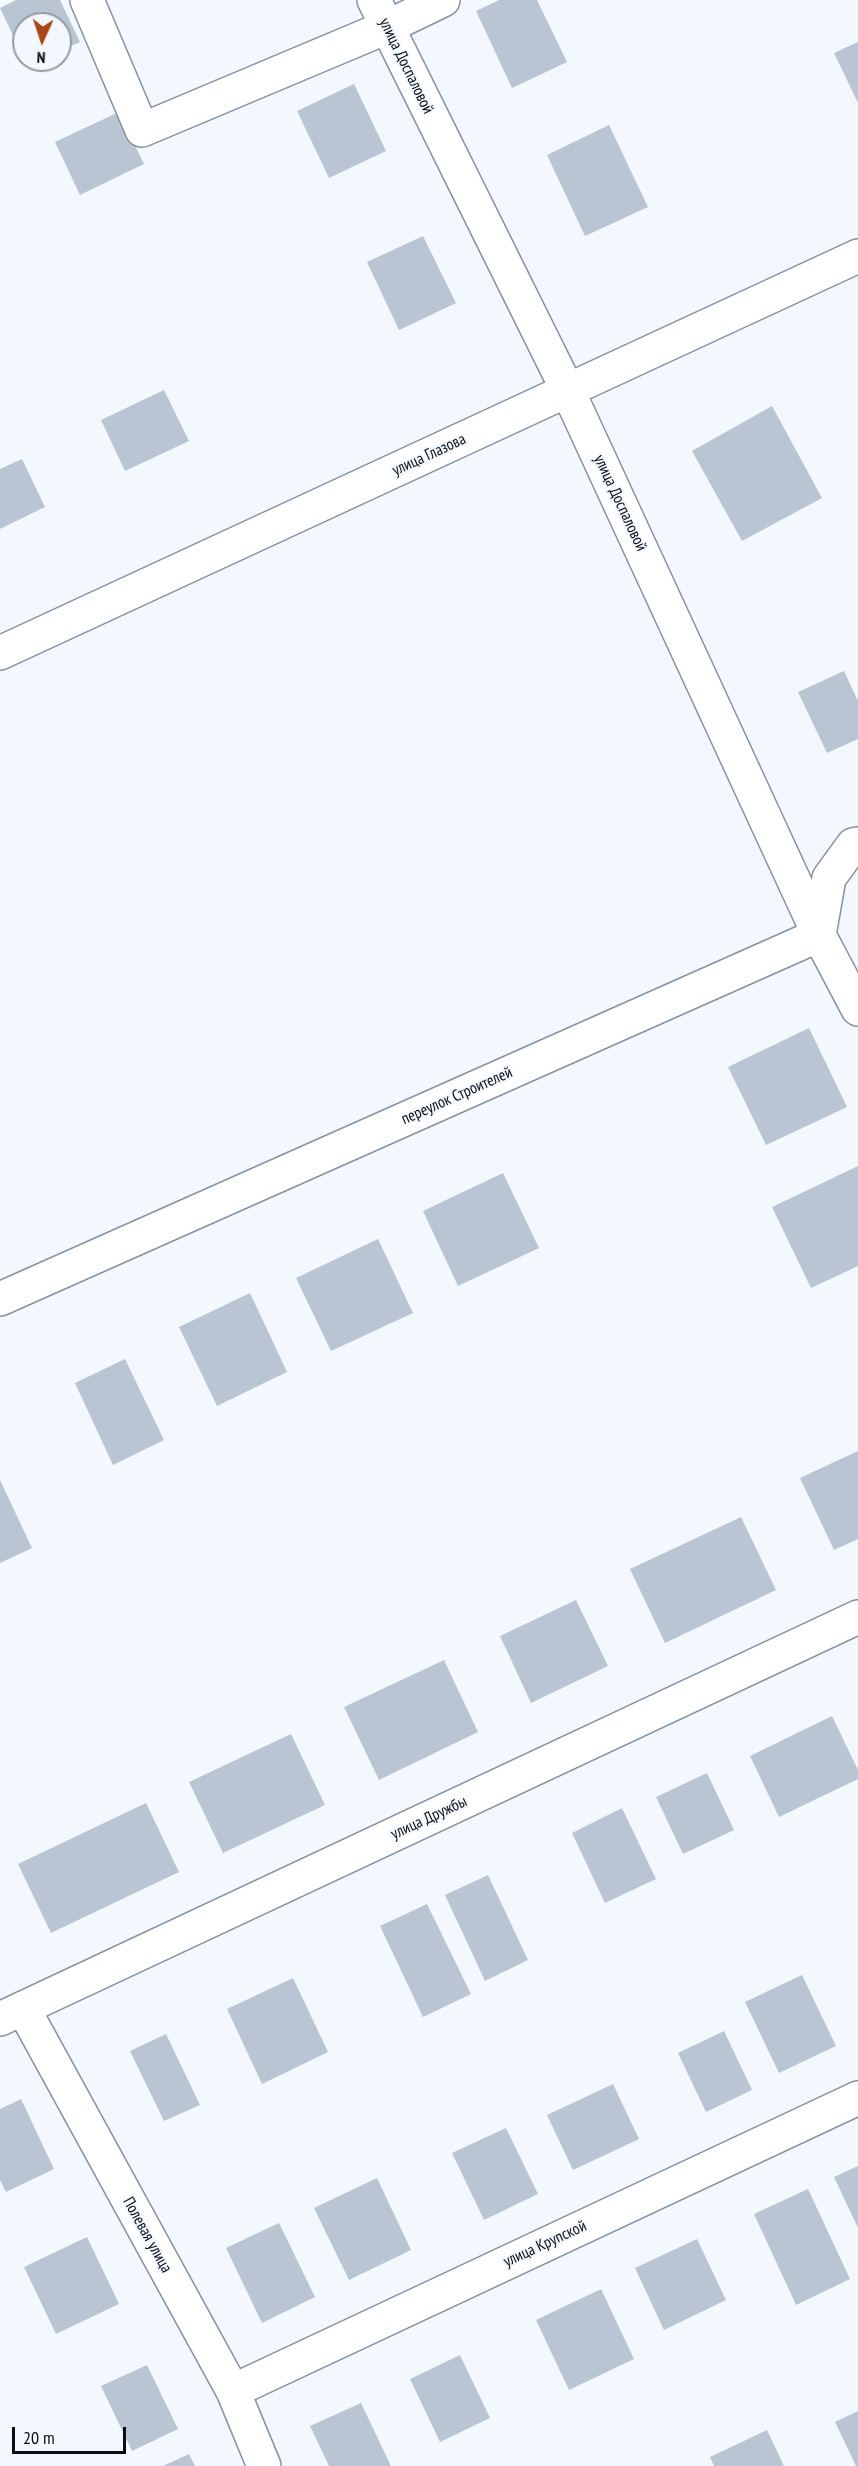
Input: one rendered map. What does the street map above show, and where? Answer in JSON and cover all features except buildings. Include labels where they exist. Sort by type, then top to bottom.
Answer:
[{"type":"street","points":[[87,0],[142,130],[380,13],[443,0]]},
{"type":"street","name":"улица Доспаловой","points":[[380,13],[568,391],[819,935],[858,1009]]},
{"type":"street","name":"улица Глазова","points":[[0,653],[858,256]]},
{"type":"street","points":[[819,935],[829,878],[854,845],[858,844]]},
{"type":"street","name":"переулок Строителей","points":[[0,1299],[819,935]]},
{"type":"street","name":"улица Дружбы","points":[[11,2014],[858,1617]]},
{"type":"street","name":"Полевая улица","points":[[11,2014],[233,2391],[264,2466]]},
{"type":"street","name":"улица Крупской","points":[[233,2391],[858,2098]]}]
